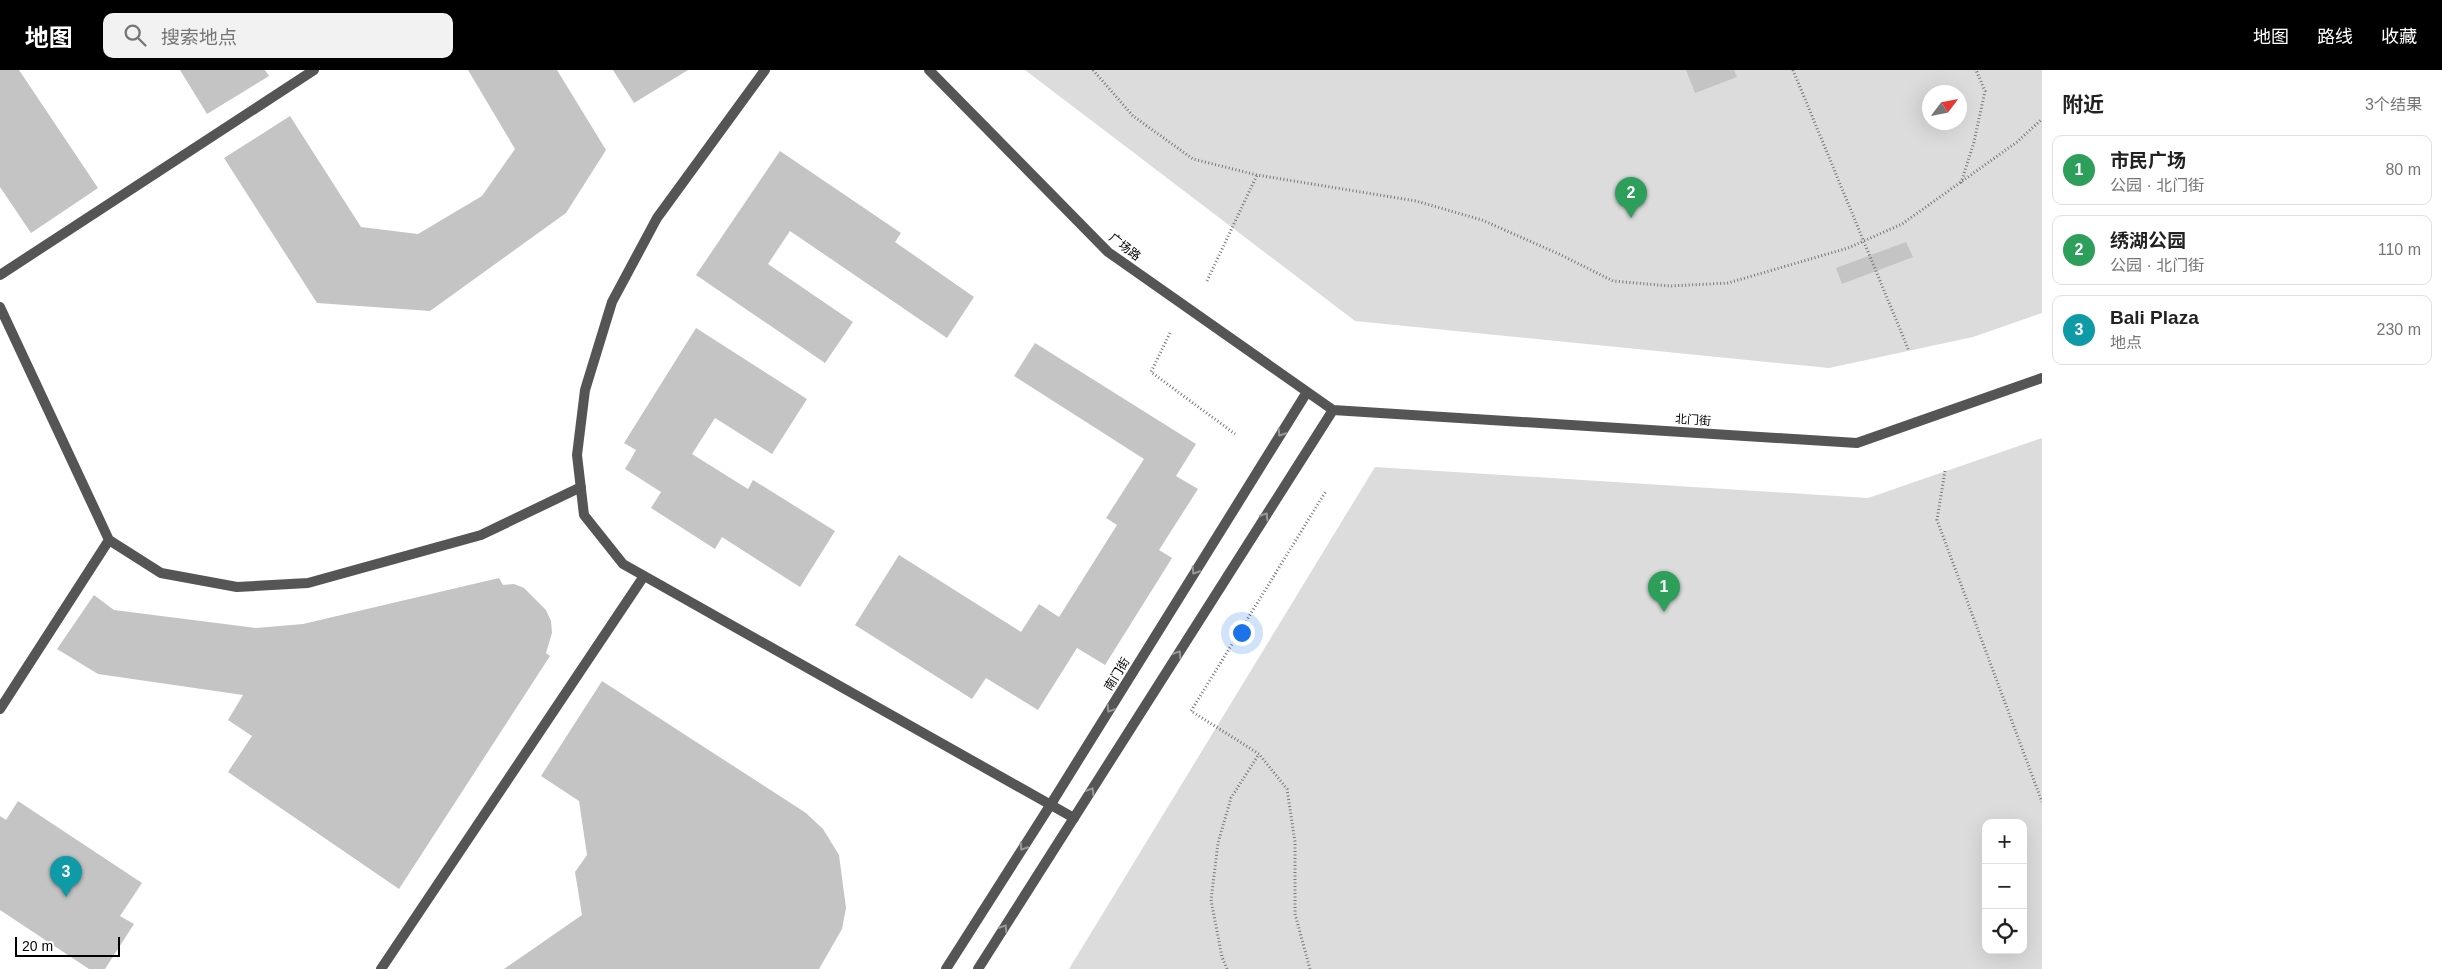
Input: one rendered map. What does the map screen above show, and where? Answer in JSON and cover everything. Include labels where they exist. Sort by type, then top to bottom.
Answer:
[{"type":"street","points":[[0,275],[314,70]]},
{"type":"street","points":[[765,70],[657,218],[612,302],[585,390],[577,455],[584,515],[624,564],[1074,818]]},
{"type":"street","name":"广场路","points":[[929,70],[1108,252],[1333,410]]},
{"type":"street","points":[[0,308],[109,540],[161,573],[237,587],[308,583],[481,535],[581,487]]},
{"type":"street","name":"北门街","points":[[1333,410],[1857,443],[2042,378]]},
{"type":"street","name":"南门街","points":[[946,969],[1307,392]]},
{"type":"street","points":[[978,969],[1333,410]]},
{"type":"street","points":[[0,709],[109,540]]},
{"type":"street","points":[[381,969],[644,576]]},
{"type":"path","points":[[1093,70],[1133,116],[1193,159],[1256,176],[1416,201],[1473,218],[1559,254],[1613,282],[1670,286],[1728,283],[1848,248],[1902,224],[1961,184],[2017,142],[2042,118]]},
{"type":"path","points":[[1793,70],[1910,351]]},
{"type":"path","points":[[1961,184],[1974,142],[1985,91],[1976,70]]},
{"type":"path","points":[[1207,281],[1256,176]]},
{"type":"path","points":[[1170,333],[1151,372],[1235,434]]},
{"type":"path","points":[[1945,472],[1937,520],[2042,802]]},
{"type":"path","points":[[1310,969],[1295,914],[1295,842],[1287,789],[1258,754],[1191,711],[1326,491]]},
{"type":"path","points":[[1227,969],[1222,957],[1211,900],[1218,842],[1230,798],[1258,754]]},
{"type":"shaded area","points":[[1025,70],[2042,70],[2042,313],[1973,337],[1829,368],[1355,321]]},
{"type":"shaded area","points":[[2042,438],[2042,969],[1069,969],[1375,467],[1868,498]]},
{"type":"building","points":[[0,70],[19,70],[98,188],[31,233],[0,187]]},
{"type":"building","points":[[180,70],[265,70],[269,76],[207,114]]},
{"type":"building","points":[[468,70],[557,70],[606,150],[566,213],[430,311],[317,303],[224,158],[290,116],[361,227],[418,234],[482,196],[515,149]]},
{"type":"building","points":[[613,70],[688,70],[634,103]]},
{"type":"building","points":[[1686,70],[1734,70],[1737,77],[1695,93]]},
{"type":"building","points":[[780,151],[901,233],[895,242],[974,297],[947,338],[790,231],[768,264],[853,322],[825,363],[696,275]]},
{"type":"building","points":[[1906,242],[1913,257],[1842,284],[1836,268]]},
{"type":"building","points":[[696,328],[807,399],[772,454],[715,418],[692,454],[748,489],[753,480],[835,531],[800,587],[722,537],[715,549],[651,508],[661,492],[625,469],[636,450],[624,443]]},
{"type":"building","points":[[1035,343],[1196,444],[1176,476],[1198,489],[1159,550],[1172,558],[1105,665],[1077,648],[1038,710],[986,678],[972,699],[855,625],[899,555],[1021,632],[1039,604],[1059,617],[1117,525],[1106,518],[1144,459],[1014,376]]},
{"type":"building","points":[[499,578],[503,585],[514,584],[524,588],[546,610],[551,621],[552,633],[546,653],[550,656],[399,889],[228,772],[252,736],[228,720],[243,695],[98,674],[57,649],[94,595],[114,610],[256,628],[303,624]]},
{"type":"building","points":[[602,681],[806,813],[823,829],[839,855],[846,908],[842,929],[819,969],[504,969],[582,915],[575,872],[587,855],[579,801],[541,776]]},
{"type":"building","points":[[18,801],[142,883],[120,916],[134,924],[105,969],[89,969],[0,910],[0,816],[6,820]]},
{"type":"place","name":"绣湖公园","points":[[1631,218]]},
{"type":"place","name":"市民广场","points":[[1664,612]]},
{"type":"place","name":"Bali Plaza","points":[[66,897]]}]
